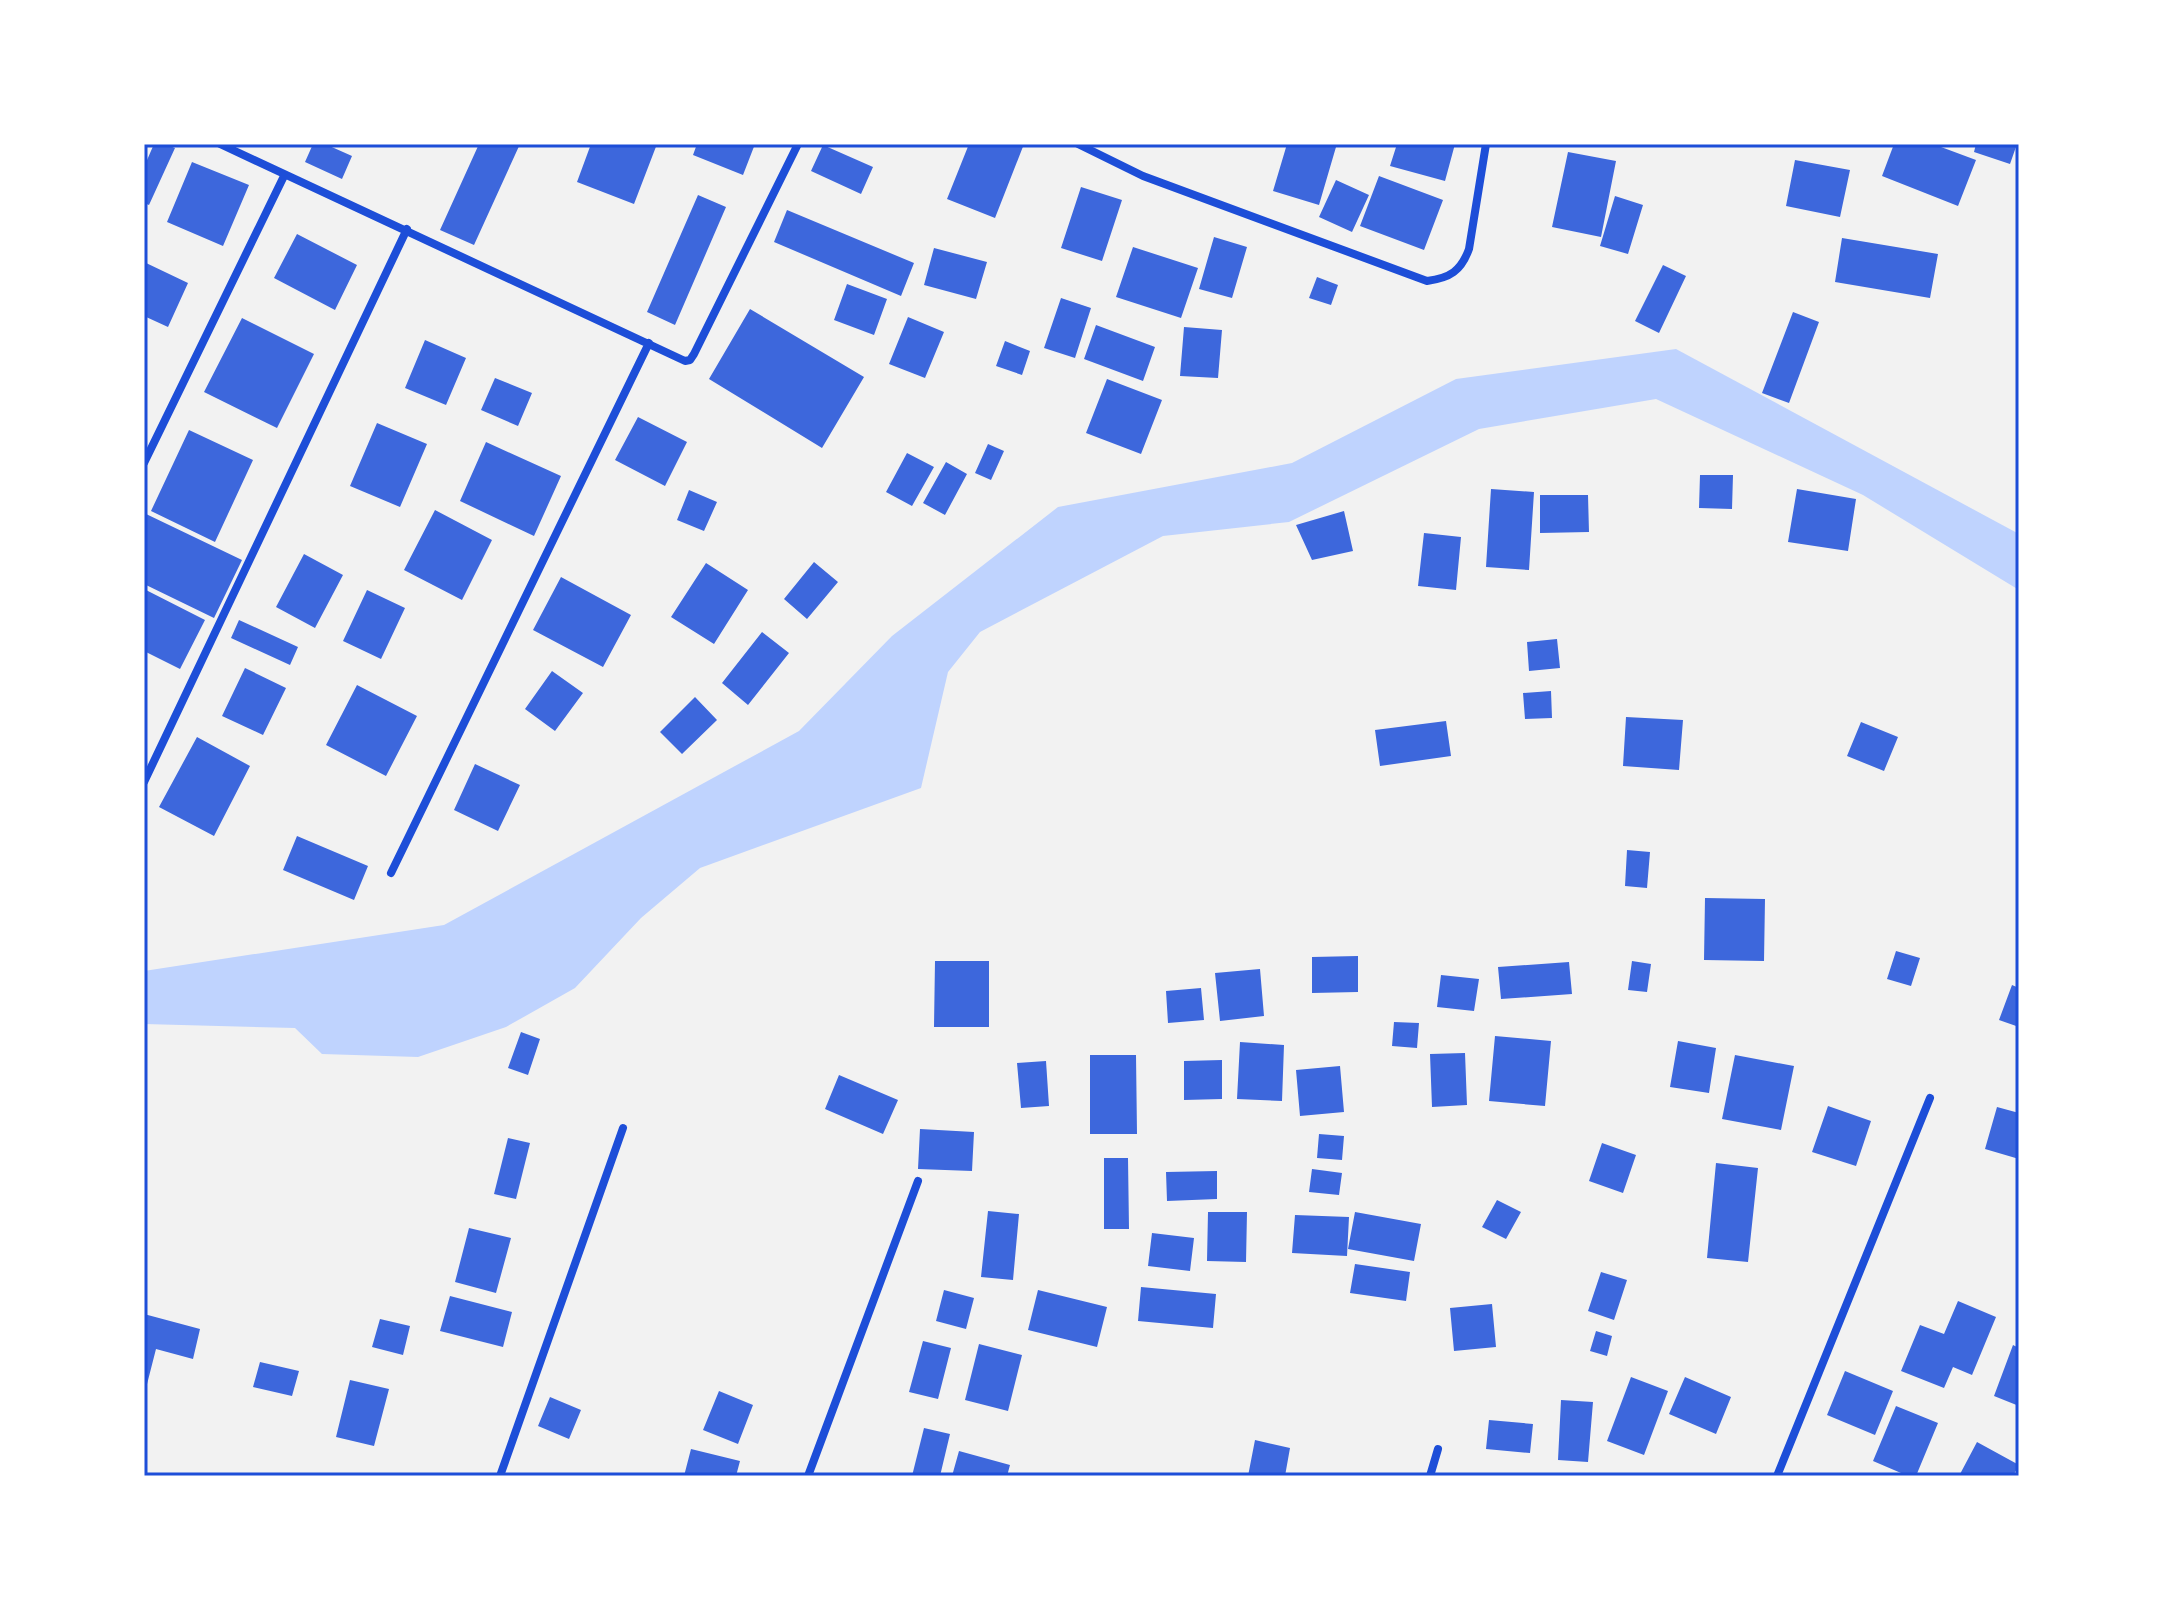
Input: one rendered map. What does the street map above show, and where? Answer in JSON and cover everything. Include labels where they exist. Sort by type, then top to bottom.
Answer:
[{"type":"street","points":[[220,144],[685,361],[694,354],[798,144]]},
{"type":"street","points":[[1078,144],[1143,176],[1427,281],[1444,279],[1456,272],[1464,262],[1469,249],[1486,144]]},
{"type":"street","points":[[144,463],[284,176]]},
{"type":"street","points":[[144,782],[407,229]]},
{"type":"street","points":[[391,873],[649,343]]},
{"type":"street","points":[[1777,1476],[1930,1098]]},
{"type":"street","points":[[500,1476],[623,1128]]},
{"type":"street","points":[[808,1476],[918,1181]]},
{"type":"street","points":[[1430,1476],[1438,1449]]},
{"type":"water","points":[[1676,349],[2019,534],[2019,590],[1863,495],[1656,399],[1479,429],[1289,522],[1163,536],[980,632],[948,672],[921,788],[700,868],[641,918],[575,988],[506,1027],[418,1057],[322,1054],[295,1028],[144,1024],[144,971],[444,925],[799,731],[892,636],[1058,507],[1292,463],[1456,379]]},
{"type":"building","points":[[154,144],[175,148],[149,205],[144,203],[144,167]]},
{"type":"building","points":[[313,144],[325,144],[352,156],[342,179],[305,162]]},
{"type":"building","points":[[479,144],[520,144],[474,245],[440,230]]},
{"type":"building","points":[[591,144],[657,144],[634,204],[577,182]]},
{"type":"building","points":[[697,144],[755,144],[743,175],[693,155]]},
{"type":"building","points":[[969,144],[1024,144],[995,218],[947,199]]},
{"type":"building","points":[[1287,144],[1327,144],[1336,147],[1319,205],[1273,191]]},
{"type":"building","points":[[1397,144],[1455,144],[1445,181],[1390,166]]},
{"type":"building","points":[[1894,144],[1933,144],[1976,160],[1958,206],[1882,176]]},
{"type":"building","points":[[1976,144],[2017,144],[2010,164],[1974,152]]},
{"type":"building","points":[[823,145],[873,167],[861,194],[811,171]]},
{"type":"building","points":[[1568,152],[1616,161],[1601,237],[1552,227]]},
{"type":"building","points":[[1795,160],[1850,170],[1840,217],[1786,206]]},
{"type":"building","points":[[192,162],[249,185],[223,246],[167,222]]},
{"type":"building","points":[[1379,176],[1443,200],[1424,250],[1360,226]]},
{"type":"building","points":[[1336,180],[1369,195],[1352,232],[1319,217]]},
{"type":"building","points":[[1081,187],[1122,200],[1102,261],[1061,248]]},
{"type":"building","points":[[698,195],[726,207],[675,325],[647,312]]},
{"type":"building","points":[[1615,196],[1643,205],[1628,254],[1600,246]]},
{"type":"building","points":[[787,210],[914,263],[901,296],[774,242]]},
{"type":"building","points":[[297,234],[357,265],[335,310],[274,278]]},
{"type":"building","points":[[1214,237],[1247,247],[1232,298],[1199,289]]},
{"type":"building","points":[[1842,238],[1938,254],[1930,298],[1835,282]]},
{"type":"building","points":[[1133,247],[1198,268],[1181,318],[1116,297]]},
{"type":"building","points":[[934,248],[987,262],[976,299],[924,285]]},
{"type":"building","points":[[144,262],[188,283],[168,327],[144,316]]},
{"type":"building","points":[[1663,265],[1686,276],[1659,333],[1635,321]]},
{"type":"building","points":[[1317,277],[1338,285],[1331,305],[1309,298]]},
{"type":"building","points":[[847,284],[887,299],[874,335],[834,320]]},
{"type":"building","points":[[1061,298],[1091,308],[1075,358],[1044,348]]},
{"type":"building","points":[[750,309],[864,377],[822,448],[709,379]]},
{"type":"building","points":[[1793,312],[1819,322],[1789,403],[1762,393]]},
{"type":"building","points":[[908,317],[944,332],[925,378],[889,364]]},
{"type":"building","points":[[242,318],[314,354],[277,428],[204,392]]},
{"type":"building","points":[[1096,325],[1155,347],[1143,381],[1084,359]]},
{"type":"building","points":[[1184,327],[1222,330],[1218,378],[1180,376]]},
{"type":"building","points":[[425,340],[466,358],[446,405],[405,388]]},
{"type":"building","points":[[1005,341],[1030,351],[1022,375],[996,366]]},
{"type":"building","points":[[495,378],[532,393],[518,426],[481,410]]},
{"type":"building","points":[[1107,379],[1162,400],[1141,454],[1086,433]]},
{"type":"building","points":[[638,417],[687,442],[665,486],[615,460]]},
{"type":"building","points":[[377,423],[427,444],[400,507],[350,486]]},
{"type":"building","points":[[189,430],[253,460],[215,542],[151,511]]},
{"type":"building","points":[[486,442],[561,476],[534,536],[460,501]]},
{"type":"building","points":[[988,444],[1004,451],[991,480],[975,473]]},
{"type":"building","points":[[907,453],[934,467],[912,506],[886,492]]},
{"type":"building","points":[[946,462],[967,474],[945,515],[923,503]]},
{"type":"building","points":[[1700,475],[1733,475],[1732,509],[1699,508]]},
{"type":"building","points":[[1491,489],[1534,492],[1529,570],[1486,567]]},
{"type":"building","points":[[1797,489],[1856,499],[1848,551],[1788,542]]},
{"type":"building","points":[[689,490],[717,502],[704,531],[677,520]]},
{"type":"building","points":[[1540,495],[1588,495],[1589,532],[1540,533]]},
{"type":"building","points":[[435,510],[492,540],[462,600],[404,570]]},
{"type":"building","points":[[1344,511],[1353,551],[1312,560],[1296,525]]},
{"type":"building","points":[[144,513],[242,560],[214,618],[144,584]]},
{"type":"building","points":[[1424,533],[1461,537],[1456,590],[1418,586]]},
{"type":"building","points":[[304,554],[343,575],[315,628],[276,607]]},
{"type":"building","points":[[814,562],[838,582],[807,619],[784,599]]},
{"type":"building","points":[[706,563],[748,590],[714,644],[671,617]]},
{"type":"building","points":[[561,577],[631,615],[603,667],[533,630]]},
{"type":"building","points":[[144,589],[205,620],[180,669],[144,651]]},
{"type":"building","points":[[367,590],[405,608],[381,659],[343,641]]},
{"type":"building","points":[[239,620],[298,647],[290,665],[231,638]]},
{"type":"building","points":[[762,632],[789,653],[748,705],[722,683]]},
{"type":"building","points":[[1557,639],[1560,668],[1529,671],[1527,642]]},
{"type":"building","points":[[245,668],[286,688],[263,735],[222,716]]},
{"type":"building","points":[[552,671],[583,693],[555,731],[525,709]]},
{"type":"building","points":[[357,685],[417,716],[386,776],[326,745]]},
{"type":"building","points":[[1551,691],[1552,718],[1525,719],[1523,693]]},
{"type":"building","points":[[695,697],[717,720],[682,754],[660,732]]},
{"type":"building","points":[[1626,717],[1683,720],[1679,770],[1623,766]]},
{"type":"building","points":[[1446,721],[1451,756],[1380,766],[1375,730]]},
{"type":"building","points":[[1861,722],[1898,737],[1884,771],[1847,756]]},
{"type":"building","points":[[197,737],[250,766],[214,836],[159,807]]},
{"type":"building","points":[[475,764],[520,785],[498,831],[454,810]]},
{"type":"building","points":[[297,836],[368,866],[354,900],[283,870]]},
{"type":"building","points":[[1627,850],[1650,852],[1647,888],[1625,886]]},
{"type":"building","points":[[1705,898],[1765,899],[1764,961],[1704,960]]},
{"type":"building","points":[[1896,951],[1920,958],[1911,986],[1887,979]]},
{"type":"building","points":[[1358,956],[1358,992],[1312,993],[1312,957]]},
{"type":"building","points":[[935,961],[989,961],[989,1027],[934,1027]]},
{"type":"building","points":[[1632,961],[1651,964],[1647,992],[1628,990]]},
{"type":"building","points":[[1569,962],[1572,994],[1501,999],[1498,967]]},
{"type":"building","points":[[1260,969],[1264,1016],[1220,1021],[1215,973]]},
{"type":"building","points":[[1441,975],[1479,979],[1474,1011],[1437,1007]]},
{"type":"building","points":[[2012,985],[2019,988],[2019,1027],[1999,1020]]},
{"type":"building","points":[[1201,988],[1204,1020],[1168,1023],[1166,991]]},
{"type":"building","points":[[1394,1022],[1419,1023],[1417,1048],[1392,1046]]},
{"type":"building","points":[[521,1032],[540,1039],[528,1075],[508,1068]]},
{"type":"building","points":[[1495,1036],[1551,1041],[1545,1106],[1489,1101]]},
{"type":"building","points":[[1678,1041],[1716,1048],[1709,1093],[1670,1087]]},
{"type":"building","points":[[1240,1042],[1284,1045],[1282,1101],[1237,1099]]},
{"type":"building","points":[[1465,1053],[1467,1105],[1432,1107],[1430,1054]]},
{"type":"building","points":[[1090,1055],[1136,1055],[1137,1134],[1090,1134]]},
{"type":"building","points":[[1735,1055],[1794,1066],[1781,1130],[1722,1119]]},
{"type":"building","points":[[1222,1060],[1222,1099],[1184,1100],[1184,1061]]},
{"type":"building","points":[[1046,1061],[1049,1106],[1021,1108],[1017,1063]]},
{"type":"building","points":[[1340,1066],[1344,1112],[1300,1116],[1296,1070]]},
{"type":"building","points":[[839,1075],[898,1100],[883,1134],[825,1109]]},
{"type":"building","points":[[1828,1106],[1871,1121],[1856,1166],[1812,1152]]},
{"type":"building","points":[[1997,1107],[2019,1113],[2019,1159],[1985,1149]]},
{"type":"building","points":[[920,1129],[974,1132],[972,1171],[918,1169]]},
{"type":"building","points":[[1319,1134],[1344,1136],[1342,1160],[1317,1158]]},
{"type":"building","points":[[508,1138],[530,1143],[516,1199],[494,1194]]},
{"type":"building","points":[[1602,1143],[1636,1155],[1623,1193],[1589,1181]]},
{"type":"building","points":[[1104,1158],[1128,1158],[1129,1229],[1104,1229]]},
{"type":"building","points":[[1716,1163],[1758,1168],[1748,1262],[1707,1258]]},
{"type":"building","points":[[1312,1169],[1342,1173],[1339,1195],[1309,1192]]},
{"type":"building","points":[[1217,1171],[1217,1199],[1167,1201],[1166,1172]]},
{"type":"building","points":[[1497,1200],[1521,1212],[1506,1239],[1482,1227]]},
{"type":"building","points":[[988,1211],[1019,1214],[1013,1280],[981,1277]]},
{"type":"building","points":[[1208,1212],[1247,1212],[1246,1262],[1207,1261]]},
{"type":"building","points":[[1355,1212],[1421,1224],[1414,1261],[1348,1249]]},
{"type":"building","points":[[1295,1215],[1349,1217],[1347,1256],[1292,1253]]},
{"type":"building","points":[[469,1228],[511,1238],[496,1293],[455,1282]]},
{"type":"building","points":[[1152,1233],[1194,1238],[1190,1271],[1148,1266]]},
{"type":"building","points":[[1355,1264],[1410,1272],[1406,1301],[1350,1293]]},
{"type":"building","points":[[1601,1272],[1627,1280],[1614,1320],[1588,1311]]},
{"type":"building","points":[[1141,1287],[1216,1294],[1213,1328],[1138,1321]]},
{"type":"building","points":[[944,1290],[974,1298],[966,1329],[936,1321]]},
{"type":"building","points":[[1038,1290],[1107,1307],[1097,1347],[1028,1330]]},
{"type":"building","points":[[450,1296],[512,1312],[503,1347],[440,1331]]},
{"type":"building","points":[[1958,1301],[1996,1317],[1972,1375],[1953,1367],[1944,1388],[1901,1371],[1920,1325],[1944,1334]]},
{"type":"building","points":[[1492,1304],[1496,1347],[1454,1351],[1450,1308]]},
{"type":"building","points":[[144,1314],[200,1329],[193,1359],[156,1349],[145,1392]]},
{"type":"building","points":[[380,1319],[410,1326],[403,1355],[372,1347]]},
{"type":"building","points":[[1596,1331],[1612,1336],[1607,1356],[1590,1351]]},
{"type":"building","points":[[923,1341],[951,1348],[938,1399],[909,1392]]},
{"type":"building","points":[[979,1344],[1022,1355],[1008,1411],[965,1400]]},
{"type":"building","points":[[2013,1345],[2019,1348],[2019,1406],[1994,1396]]},
{"type":"building","points":[[260,1362],[299,1371],[292,1396],[253,1387]]},
{"type":"building","points":[[1845,1371],[1893,1391],[1875,1435],[1827,1415]]},
{"type":"building","points":[[1631,1377],[1668,1391],[1644,1455],[1607,1441]]},
{"type":"building","points":[[1685,1377],[1731,1397],[1716,1434],[1669,1414]]},
{"type":"building","points":[[350,1380],[389,1389],[374,1446],[336,1437]]},
{"type":"building","points":[[719,1391],[753,1405],[738,1444],[703,1430]]},
{"type":"building","points":[[550,1397],[581,1410],[569,1439],[538,1426]]},
{"type":"building","points":[[1561,1400],[1593,1402],[1588,1462],[1558,1460]]},
{"type":"building","points":[[1896,1406],[1938,1423],[1916,1476],[1908,1476],[1873,1461]]},
{"type":"building","points":[[1489,1420],[1533,1424],[1530,1453],[1486,1449]]},
{"type":"building","points":[[924,1428],[950,1434],[940,1476],[912,1476]]},
{"type":"building","points":[[1255,1440],[1290,1448],[1285,1476],[1248,1476]]},
{"type":"building","points":[[1977,1442],[2019,1465],[2013,1476],[1959,1476]]},
{"type":"building","points":[[691,1449],[740,1461],[736,1476],[684,1476]]},
{"type":"building","points":[[959,1451],[1010,1465],[1007,1476],[952,1476]]}]
